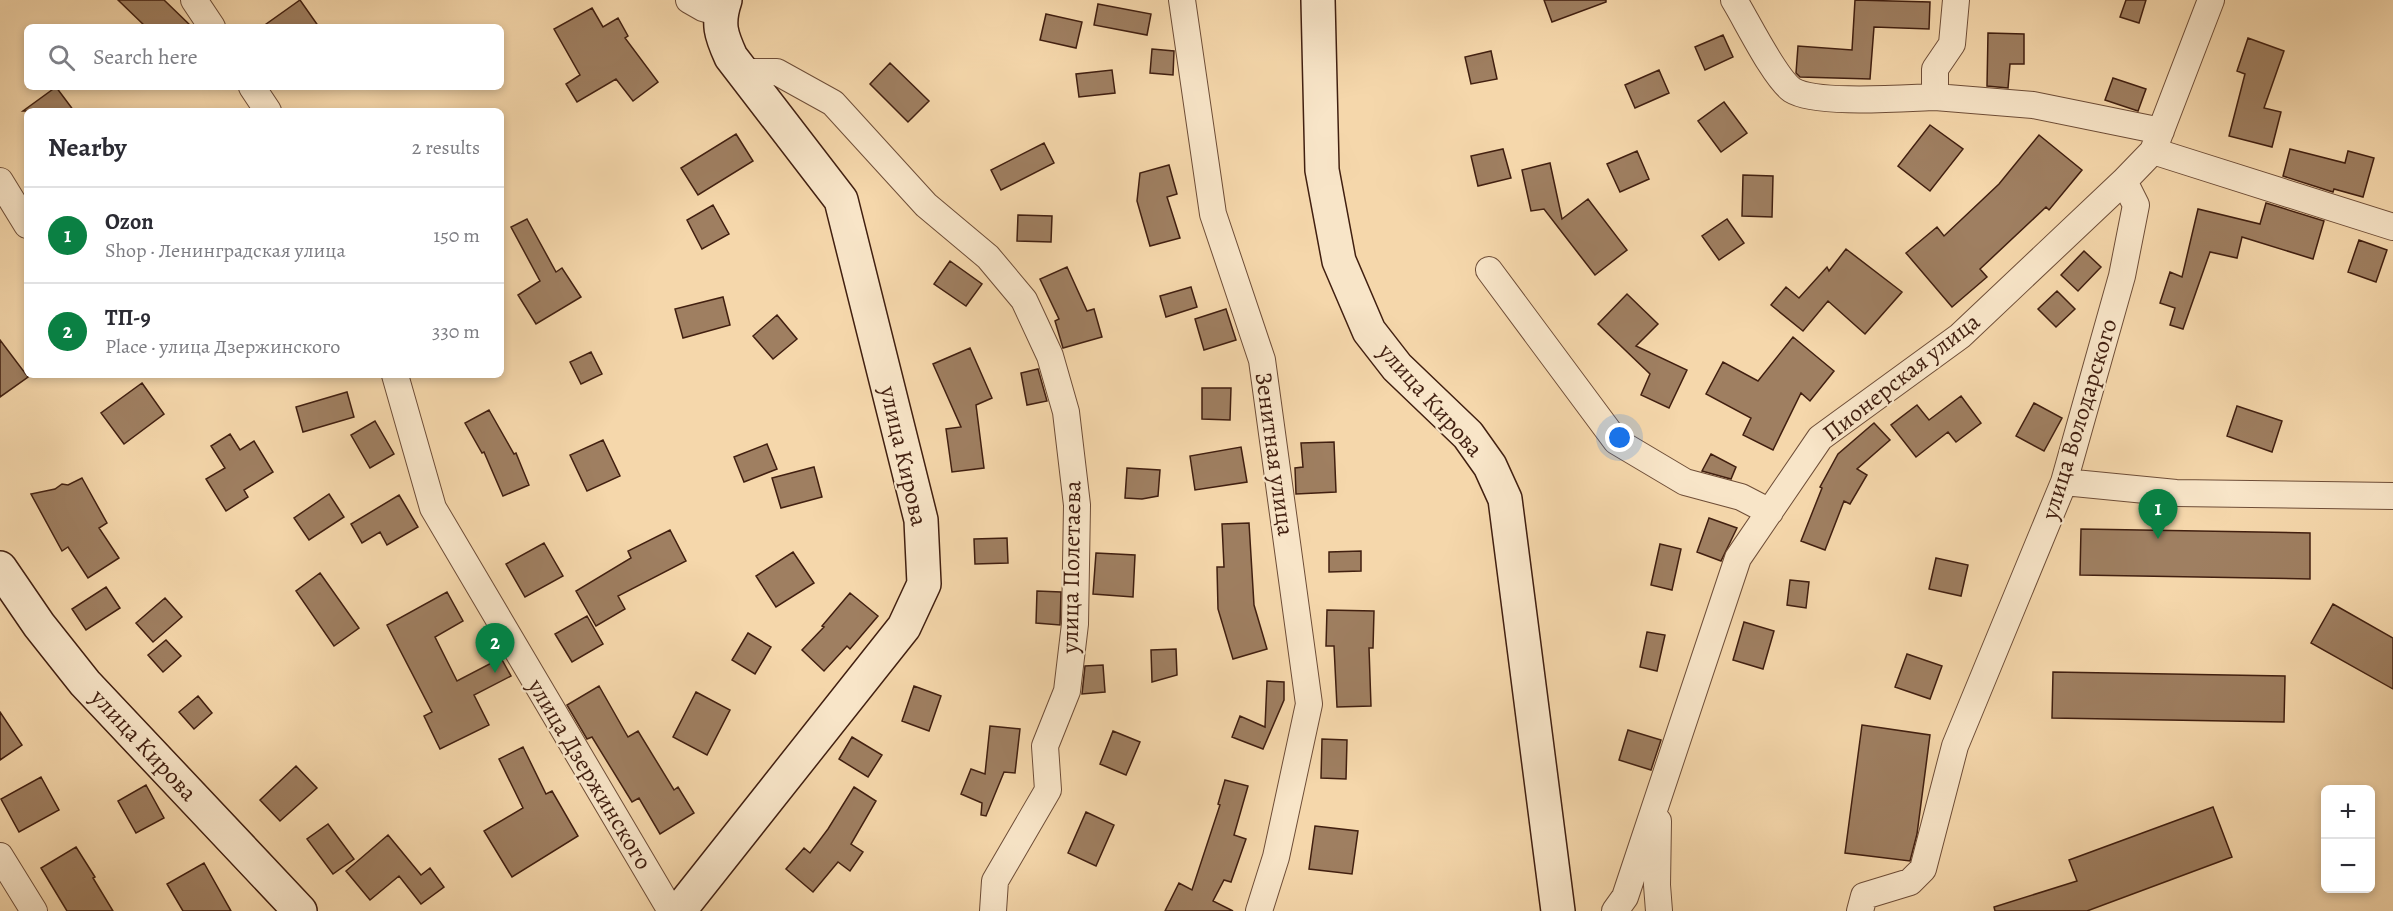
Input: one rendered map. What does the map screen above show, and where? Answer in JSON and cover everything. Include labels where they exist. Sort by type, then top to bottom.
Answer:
[{"type":"main road","name":"улица Кирова","points":[[1318,0],[1322,170],[1339,261],[1369,331],[1397,367],[1468,435],[1490,466],[1505,499],[1558,911]]},
{"type":"main road","name":"улица Кирова","points":[[679,911],[904,627],[924,584],[921,520],[841,200],[741,72],[721,34],[723,7]]},
{"type":"main road","name":"улица Кирова","points":[[0,568],[39,625],[85,682],[300,911]]},
{"type":"street","points":[[194,0],[210,24]]},
{"type":"street","points":[[688,0],[703,8],[723,7]]},
{"type":"street","name":"Зенитная улица","points":[[1182,0],[1213,214],[1262,360],[1309,704],[1276,856],[1259,911]]},
{"type":"street","points":[[1734,0],[1776,71],[1793,90],[1828,99],[1935,97],[2033,105],[2157,141],[2393,227]]},
{"type":"street","points":[[1935,97],[1935,69],[1952,44],[1956,0]]},
{"type":"street","points":[[2124,181],[2157,141],[2211,0]]},
{"type":"street","name":"улица Полетаева","points":[[741,72],[777,72],[834,103],[926,205],[988,257],[1024,300],[1050,356],[1065,412],[1077,506],[1075,624],[1067,691],[1045,746],[1048,790],[995,881],[993,911]]},
{"type":"street","points":[[254,90],[266,108]]},
{"type":"street","name":"улица Володарского","points":[[1860,911],[1864,896],[1910,882],[1923,869],[1955,746],[2064,482],[2122,276],[2136,205],[2124,181]]},
{"type":"street","name":"Пионерская улица","points":[[1616,911],[1625,897],[1738,558],[1820,438],[1960,336],[2124,181]]},
{"type":"street","points":[[0,182],[24,220]]},
{"type":"street","points":[[1489,270],[1616,441],[1684,482],[1741,497],[1770,512]]},
{"type":"street","name":"улица Дзержинского","points":[[396,378],[433,508],[671,911]]},
{"type":"street","points":[[2064,482],[2176,493],[2393,496]]},
{"type":"street","points":[[1659,790],[1657,885],[1659,911]]},
{"type":"street","points":[[0,856],[34,911]]},
{"type":"building","points":[[118,0],[164,0],[189,24],[143,24]]},
{"type":"building","points":[[300,0],[317,24],[266,24]]},
{"type":"building","points":[[1544,0],[1606,0],[1606,2],[1552,22]]},
{"type":"building","points":[[1855,0],[1930,2],[1929,29],[1874,27],[1870,79],[1800,77],[1796,73],[1798,46],[1852,50]]},
{"type":"building","points":[[2126,0],[2146,0],[2139,23],[2120,17]]},
{"type":"building","points":[[1098,4],[1151,14],[1147,35],[1094,25]]},
{"type":"building","points":[[592,8],[603,27],[618,18],[628,36],[625,38],[658,82],[633,101],[616,79],[577,102],[566,84],[580,75],[554,29]]},
{"type":"building","points":[[1046,14],[1082,22],[1076,48],[1040,40]]},
{"type":"building","points":[[1988,33],[2024,34],[2024,64],[2010,64],[2008,88],[1987,86]]},
{"type":"building","points":[[1723,35],[1733,57],[1705,70],[1695,47]]},
{"type":"building","points":[[2248,38],[2284,51],[2264,108],[2281,112],[2272,147],[2229,136],[2245,74],[2237,71]]},
{"type":"building","points":[[1152,49],[1174,51],[1173,75],[1150,73]]},
{"type":"building","points":[[1491,51],[1497,79],[1471,84],[1465,57]]},
{"type":"building","points":[[890,63],[929,101],[908,122],[870,84]]},
{"type":"building","points":[[1112,70],[1115,93],[1079,97],[1076,74]]},
{"type":"building","points":[[1659,70],[1669,93],[1635,108],[1625,85]]},
{"type":"building","points":[[2113,78],[2146,89],[2138,111],[2105,100]]},
{"type":"building","points":[[52,90],[58,90],[72,108],[27,108]]},
{"type":"building","points":[[1724,102],[1747,133],[1721,152],[1698,121]]},
{"type":"building","points":[[1930,125],[1963,149],[1930,191],[1898,166]]},
{"type":"building","points":[[736,134],[753,161],[698,195],[681,168]]},
{"type":"building","points":[[2039,135],[2082,170],[2049,210],[2046,207],[1980,269],[1987,277],[1952,307],[1906,253],[1937,227],[1944,236],[1999,184]]},
{"type":"building","points":[[1044,143],[1054,163],[1001,190],[991,170]]},
{"type":"building","points":[[1503,149],[1511,178],[1478,186],[1471,156]]},
{"type":"building","points":[[2290,149],[2345,163],[2348,151],[2374,158],[2363,197],[2334,189],[2333,192],[2283,176]]},
{"type":"building","points":[[1637,151],[1649,179],[1620,192],[1607,164]]},
{"type":"building","points":[[1550,163],[1562,219],[1588,199],[1627,250],[1595,275],[1544,209],[1531,211],[1522,170]]},
{"type":"building","points":[[1169,165],[1177,194],[1167,197],[1180,238],[1150,246],[1137,201],[1140,173]]},
{"type":"building","points":[[1743,175],[1773,176],[1772,217],[1742,216]]},
{"type":"building","points":[[2266,203],[2324,221],[2313,259],[2242,237],[2237,258],[2210,252],[2183,329],[2170,325],[2175,308],[2160,303],[2170,272],[2182,277],[2198,209],[2260,224]]},
{"type":"building","points":[[713,205],[729,234],[702,249],[687,220]]},
{"type":"building","points":[[1018,215],[1052,216],[1051,242],[1017,241]]},
{"type":"building","points":[[527,219],[556,272],[562,268],[581,297],[536,324],[518,295],[540,281],[511,227]]},
{"type":"building","points":[[1727,219],[1744,243],[1719,260],[1702,236]]},
{"type":"building","points":[[2359,240],[2387,250],[2376,282],[2348,272]]},
{"type":"building","points":[[1846,249],[1902,292],[1865,334],[1828,301],[1803,331],[1771,305],[1786,287],[1799,298],[1827,267],[1829,271]]},
{"type":"building","points":[[2084,251],[2101,267],[2078,291],[2061,275]]},
{"type":"building","points":[[950,261],[982,284],[966,306],[934,284]]},
{"type":"building","points":[[1067,267],[1087,311],[1094,309],[1102,337],[1063,348],[1055,321],[1059,319],[1040,279]]},
{"type":"building","points":[[1191,287],[1197,307],[1166,317],[1160,296]]},
{"type":"building","points":[[2057,291],[2075,309],[2056,327],[2038,309]]},
{"type":"building","points":[[1627,294],[1658,324],[1636,346],[1687,370],[1669,408],[1641,395],[1650,374],[1598,324]]},
{"type":"building","points":[[723,297],[730,325],[683,338],[675,309]]},
{"type":"building","points":[[1226,309],[1236,340],[1204,350],[1195,319]]},
{"type":"building","points":[[777,315],[797,339],[773,359],[753,336]]},
{"type":"building","points":[[1793,337],[1834,371],[1810,401],[1801,393],[1773,450],[1743,435],[1751,418],[1706,394],[1723,362],[1758,381]]},
{"type":"building","points":[[0,340],[24,372],[24,378],[27,378],[0,397]]},
{"type":"building","points":[[970,348],[992,398],[976,405],[984,468],[952,472],[946,429],[961,427],[933,364]]},
{"type":"building","points":[[591,352],[602,374],[581,384],[570,362]]},
{"type":"building","points":[[1038,369],[1047,401],[1027,405],[1021,373]]},
{"type":"building","points":[[142,383],[164,414],[124,444],[101,413]]},
{"type":"building","points":[[1202,388],[1231,388],[1230,420],[1202,419]]},
{"type":"building","points":[[347,392],[354,417],[303,432],[296,407]]},
{"type":"building","points":[[1961,396],[1981,423],[1956,442],[1948,432],[1916,457],[1891,425],[1917,405],[1929,420]]},
{"type":"building","points":[[2034,403],[2062,418],[2044,451],[2016,436]]},
{"type":"building","points":[[2237,406],[2282,421],[2272,452],[2227,436]]},
{"type":"building","points":[[489,410],[514,454],[516,453],[529,485],[503,496],[484,452],[482,453],[465,423]]},
{"type":"building","points":[[375,421],[394,454],[370,468],[351,435]]},
{"type":"building","points":[[1874,423],[1890,440],[1857,469],[1867,475],[1850,504],[1844,501],[1825,550],[1801,541],[1822,488],[1820,487],[1838,454]]},
{"type":"building","points":[[230,434],[240,450],[254,441],[273,472],[244,490],[248,497],[226,511],[206,479],[225,468],[211,446]]},
{"type":"building","points":[[603,440],[620,476],[587,491],[570,455]]},
{"type":"building","points":[[1334,442],[1336,492],[1296,494],[1295,468],[1303,467],[1301,443]]},
{"type":"building","points":[[767,444],[777,469],[744,482],[734,457]]},
{"type":"building","points":[[1241,447],[1247,482],[1195,490],[1190,456]]},
{"type":"building","points":[[1711,454],[1736,467],[1731,479],[1702,471]]},
{"type":"building","points":[[814,467],[822,497],[781,508],[772,478]]},
{"type":"building","points":[[1127,468],[1160,470],[1158,496],[1142,499],[1125,498]]},
{"type":"building","points":[[82,478],[107,523],[99,528],[119,558],[88,578],[68,547],[62,551],[31,494],[55,489],[62,484],[68,485]]},
{"type":"building","points":[[329,494],[344,517],[309,540],[294,518]]},
{"type":"building","points":[[399,495],[418,527],[387,545],[380,532],[362,543],[351,524]]},
{"type":"building","points":[[1709,518],[1737,528],[1721,561],[1697,552]]},
{"type":"building","points":[[1249,523],[1254,605],[1267,649],[1233,659],[1218,609],[1217,567],[1224,567],[1222,524]]},
{"type":"building","points":[[2081,529],[2310,533],[2310,579],[2080,575]]},
{"type":"building","points":[[670,530],[686,561],[618,596],[625,609],[596,626],[576,591],[631,558],[628,551]]},
{"type":"building","points":[[1007,538],[1008,563],[975,564],[974,539]]},
{"type":"building","points":[[544,543],[563,576],[525,597],[506,564]]},
{"type":"building","points":[[1660,544],[1681,549],[1672,590],[1651,585]]},
{"type":"building","points":[[1361,551],[1361,571],[1329,572],[1329,552]]},
{"type":"building","points":[[793,552],[814,583],[776,607],[756,576]]},
{"type":"building","points":[[1096,553],[1135,555],[1133,597],[1093,594]]},
{"type":"building","points":[[1936,558],[1968,565],[1961,596],[1929,589]]},
{"type":"building","points":[[320,573],[359,628],[334,646],[296,591]]},
{"type":"building","points":[[1790,580],[1809,582],[1806,608],[1787,605]]},
{"type":"building","points":[[106,587],[120,608],[86,630],[72,609]]},
{"type":"building","points":[[1037,591],[1061,592],[1060,625],[1036,623]]},
{"type":"building","points":[[447,592],[463,621],[435,637],[457,681],[501,658],[511,676],[474,695],[489,725],[440,749],[424,716],[432,712],[387,625]]},
{"type":"building","points":[[850,593],[878,616],[850,649],[847,646],[824,671],[802,650],[824,627],[822,626]]},
{"type":"building","points":[[165,598],[182,617],[153,642],[136,623]]},
{"type":"building","points":[[2333,604],[2393,638],[2393,689],[2311,643]]},
{"type":"building","points":[[1327,610],[1374,611],[1373,648],[1369,648],[1371,706],[1337,707],[1334,646],[1326,646]]},
{"type":"building","points":[[587,616],[603,644],[572,662],[555,634]]},
{"type":"building","points":[[1744,622],[1774,631],[1763,669],[1733,660]]},
{"type":"building","points":[[1647,632],[1665,635],[1657,671],[1640,667]]},
{"type":"building","points":[[748,633],[771,647],[755,674],[732,660]]},
{"type":"building","points":[[166,640],[181,656],[163,672],[148,655]]},
{"type":"building","points":[[1176,649],[1177,675],[1152,682],[1151,650]]},
{"type":"building","points":[[1907,654],[1942,666],[1930,699],[1895,687]]},
{"type":"building","points":[[1103,665],[1105,692],[1082,694],[1085,666]]},
{"type":"building","points":[[2053,672],[2285,676],[2284,722],[2052,718]]},
{"type":"building","points":[[1267,681],[1284,682],[1284,700],[1263,749],[1232,737],[1240,716],[1265,727]]},
{"type":"building","points":[[599,686],[628,737],[638,731],[674,790],[678,787],[694,813],[660,834],[639,798],[632,802],[592,737],[587,739],[567,705]]},
{"type":"building","points":[[914,686],[941,696],[929,731],[902,721]]},
{"type":"building","points":[[696,692],[730,710],[707,755],[673,737]]},
{"type":"building","points":[[198,696],[212,713],[194,729],[179,712]]},
{"type":"building","points":[[0,712],[22,745],[0,760]]},
{"type":"building","points":[[1862,725],[1930,735],[1917,834],[1910,861],[1845,853]]},
{"type":"building","points":[[990,726],[1020,729],[1015,773],[1004,772],[986,816],[981,815],[982,803],[961,794],[971,769],[985,774]]},
{"type":"building","points":[[1628,730],[1661,740],[1651,770],[1619,760]]},
{"type":"building","points":[[1113,731],[1140,742],[1126,775],[1100,764]]},
{"type":"building","points":[[852,737],[882,755],[868,777],[839,759]]},
{"type":"building","points":[[1322,739],[1347,740],[1346,779],[1321,778]]},
{"type":"building","points":[[523,747],[546,794],[552,791],[578,836],[512,877],[484,831],[523,808],[499,759]]},
{"type":"building","points":[[296,766],[317,788],[280,821],[260,800]]},
{"type":"building","points":[[41,777],[59,810],[19,832],[1,799]]},
{"type":"building","points":[[1225,780],[1248,786],[1234,835],[1246,839],[1231,882],[1224,880],[1213,901],[1233,911],[1165,911],[1179,883],[1192,890],[1220,805],[1218,804]]},
{"type":"building","points":[[146,785],[164,818],[136,833],[118,801]]},
{"type":"building","points":[[854,787],[876,801],[851,844],[863,852],[850,871],[838,862],[813,892],[786,869],[804,848],[810,853]]},
{"type":"building","points":[[2213,807],[2232,857],[2087,911],[1995,911],[1994,907],[2077,881],[2069,860]]},
{"type":"building","points":[[1086,812],[1114,825],[1096,866],[1068,853]]},
{"type":"building","points":[[328,824],[354,859],[333,874],[307,839]]},
{"type":"building","points":[[1315,826],[1358,831],[1352,874],[1309,869]]},
{"type":"building","points":[[388,835],[421,875],[430,868],[444,887],[421,904],[399,876],[370,900],[346,871]]},
{"type":"building","points":[[76,847],[113,911],[67,911],[41,868]]},
{"type":"building","points":[[204,863],[231,911],[183,911],[167,884]]},
{"type":"place","name":"Ozon","points":[[2158,539]]},
{"type":"place","name":"ТП-9","points":[[495,673]]}]
